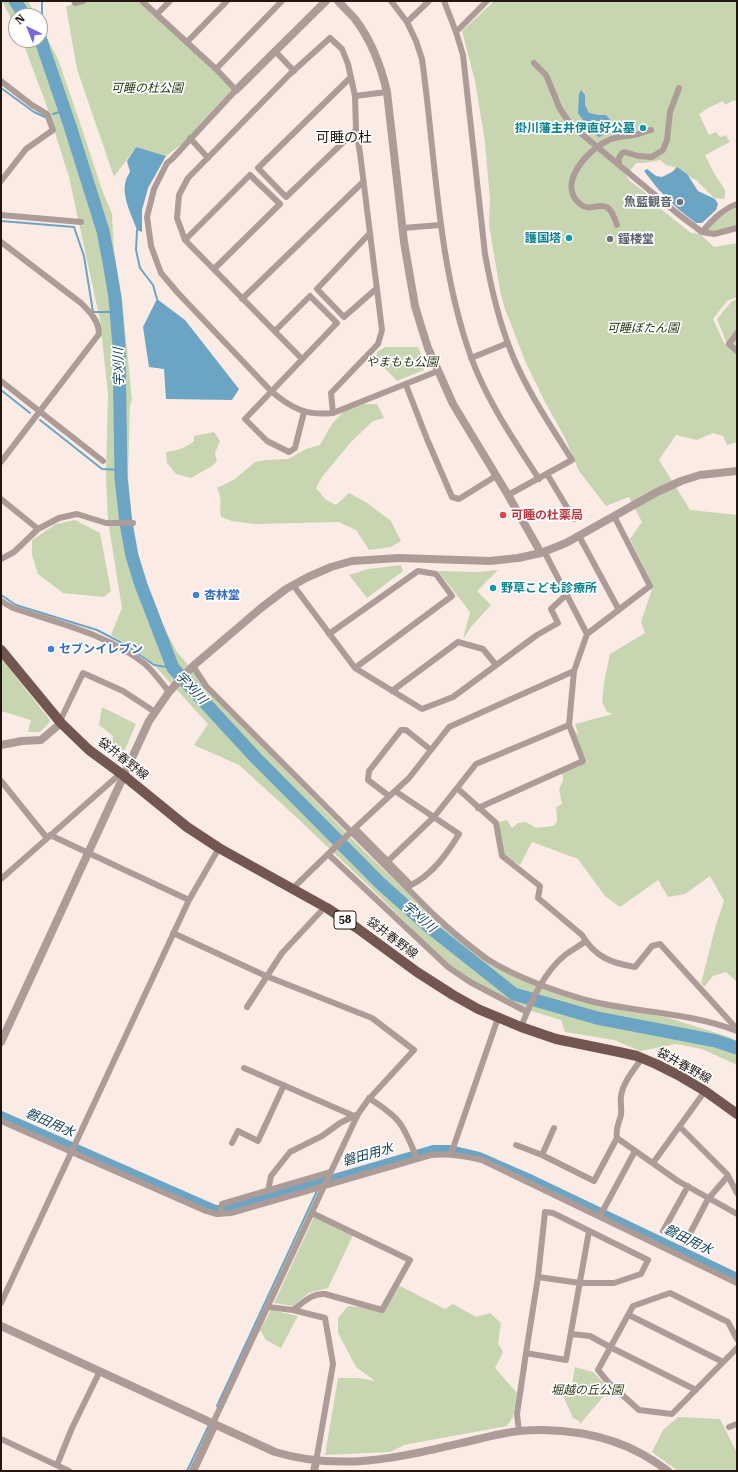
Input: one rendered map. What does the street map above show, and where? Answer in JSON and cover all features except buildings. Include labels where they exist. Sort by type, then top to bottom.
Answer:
[{"type":"main road","name":"袋井春野線","points":[[1,650],[61,722],[89,750],[122,774],[187,827],[219,848],[325,907],[357,928],[417,972],[453,995],[498,1018],[556,1039],[642,1058],[678,1075],[705,1091],[737,1114]]},
{"type":"street","points":[[74,1],[83,1]]},
{"type":"street","points":[[142,1],[216,69],[236,90]]},
{"type":"street","points":[[157,14],[170,1]]},
{"type":"street","points":[[187,42],[227,1]]},
{"type":"street","points":[[216,69],[282,1]]},
{"type":"street","points":[[326,1],[274,51],[167,163],[154,189],[147,217],[151,246],[161,273],[174,288],[271,391],[284,402],[304,412],[319,414],[333,413],[438,371]]},
{"type":"street","points":[[338,1],[355,19],[370,43],[381,68],[387,92],[404,242],[416,306],[428,348],[453,404],[542,552],[587,634]]},
{"type":"street","points":[[391,1],[407,22],[416,41],[422,59],[440,225],[453,296],[471,358],[490,400],[538,479]]},
{"type":"street","points":[[407,22],[429,1]]},
{"type":"street","points":[[444,1],[463,55],[485,254],[490,285],[500,321],[508,344],[525,382],[572,460],[508,495]]},
{"type":"street","points":[[456,32],[487,1]]},
{"type":"street","points":[[302,359],[185,240],[177,218],[179,195],[188,178],[294,70],[330,38],[342,49],[348,64],[355,96],[356,130],[382,330],[378,344],[331,394],[333,413]]},
{"type":"street","points":[[274,51],[294,70]]},
{"type":"street","points":[[534,63],[546,75],[564,117],[597,147],[673,210],[702,232],[714,234],[737,228]]},
{"type":"street","points":[[351,77],[258,168],[286,197],[356,130]]},
{"type":"street","points":[[1,81],[47,114],[53,130],[26,149],[1,181]]},
{"type":"street","points":[[619,165],[619,158],[622,152],[638,156],[652,157],[663,150],[667,140],[670,112],[679,88]]},
{"type":"street","points":[[355,96],[387,92]]},
{"type":"street","points":[[617,225],[611,212],[605,206],[600,205],[587,207],[575,198],[572,186],[574,175],[582,161],[597,147],[613,138],[634,135],[651,130]]},
{"type":"street","points":[[190,138],[208,158]]},
{"type":"street","points":[[185,240],[250,175],[280,204],[214,269]]},
{"type":"street","points":[[242,299],[363,182]]},
{"type":"street","points":[[702,232],[721,212],[737,204]]},
{"type":"street","points":[[1,215],[81,222]]},
{"type":"street","points":[[403,228],[440,225]]},
{"type":"street","points":[[370,233],[316,289],[344,317],[377,288]]},
{"type":"street","points":[[1,242],[81,304],[88,310],[99,326],[99,334],[1,462]]},
{"type":"street","points":[[275,331],[310,296],[338,324],[302,359],[245,419],[267,441],[289,452],[295,448],[304,412]]},
{"type":"street","points":[[737,333],[729,344],[737,350]]},
{"type":"street","points":[[471,358],[508,344]]},
{"type":"street","points":[[1,381],[103,461]]},
{"type":"street","points":[[406,385],[452,497],[459,500],[496,476]]},
{"type":"street","points":[[1,1042],[88,853],[122,774],[149,721],[169,692],[193,666],[261,608],[293,585],[308,577],[331,567],[352,561],[399,558],[490,561],[518,558],[542,552],[579,536],[657,492],[681,481],[700,475],[737,471]]},
{"type":"street","points":[[547,474],[574,519]]},
{"type":"street","points":[[1,499],[38,529]]},
{"type":"street","points":[[1,559],[14,552],[38,529],[59,518],[77,514],[106,523],[133,523]]},
{"type":"street","points":[[478,808],[583,760],[569,725],[574,671],[587,634],[650,586],[614,516]]},
{"type":"street","points":[[579,536],[619,610]]},
{"type":"street","points":[[329,634],[418,571],[436,574],[452,596],[355,668]]},
{"type":"street","points":[[293,585],[355,668],[422,709],[453,697],[537,635],[558,623],[551,609],[566,595]]},
{"type":"street","points":[[1,601],[13,608],[96,636],[123,650],[145,664],[159,678],[169,692]]},
{"type":"street","points":[[392,691],[458,642],[484,649],[496,664]]},
{"type":"street","points":[[193,666],[206,686],[433,914],[465,942],[488,959],[540,986],[571,996],[595,1002],[696,1019],[737,1030]]},
{"type":"street","points":[[292,889],[409,778],[449,727],[574,671]]},
{"type":"street","points":[[1,745],[22,741],[41,740],[61,722],[83,673],[123,691],[155,712]]},
{"type":"street","points":[[388,861],[434,817],[476,764],[569,725]]},
{"type":"street","points":[[389,796],[368,780],[369,771],[401,730],[406,730],[431,750]]},
{"type":"street","points":[[1,879],[122,774]]},
{"type":"street","points":[[1,781],[49,837],[88,853],[189,900]]},
{"type":"street","points":[[457,788],[496,823],[502,856],[540,886],[538,898],[582,935],[599,956],[617,964],[635,967],[652,946],[660,944],[737,1030]]},
{"type":"street","points":[[352,831],[388,861],[411,885],[420,881],[447,855],[460,834],[394,791]]},
{"type":"street","points":[[1,1303],[189,900],[219,848]]},
{"type":"street","points":[[329,853],[448,967],[470,982],[526,1012]]},
{"type":"street","points":[[247,1007],[282,953],[325,907]]},
{"type":"street","points":[[174,933],[266,976],[372,1018],[414,1050],[369,1098],[356,1115],[193,1471]]},
{"type":"street","points":[[521,1027],[526,1012],[540,986],[550,972],[564,956],[586,941]]},
{"type":"street","points":[[451,1154],[498,1018]]},
{"type":"street","points":[[642,1058],[626,1081],[623,1089],[621,1096],[621,1113],[615,1132],[617,1138],[708,1199],[737,1214]]},
{"type":"street","points":[[244,1068],[356,1115]]},
{"type":"street","points":[[232,1143],[238,1131],[258,1141],[284,1085]]},
{"type":"street","points":[[653,1163],[705,1091]]},
{"type":"street","points":[[369,1098],[391,1114],[399,1122],[417,1159]]},
{"type":"street","points":[[268,1190],[271,1176],[290,1152],[322,1136],[340,1123],[356,1115]]},
{"type":"street","points":[[1,1121],[206,1211],[220,1214],[231,1213],[431,1155],[451,1154],[482,1160],[737,1283]]},
{"type":"street","points":[[680,1127],[728,1176],[737,1193]]},
{"type":"street","points":[[542,1155],[554,1128]]},
{"type":"street","points":[[516,1145],[542,1155],[594,1181],[617,1138]]},
{"type":"street","points":[[600,1216],[635,1151]]},
{"type":"street","points":[[220,1214],[222,1204],[331,1172]]},
{"type":"street","points":[[685,1243],[708,1199],[728,1176]]},
{"type":"street","points":[[663,1232],[688,1186]]},
{"type":"street","points":[[519,1431],[517,1414],[538,1277],[545,1212],[553,1213],[648,1260],[641,1274],[614,1283],[580,1283],[538,1277]]},
{"type":"street","points":[[294,1310],[310,1296],[317,1293],[382,1310],[410,1260],[312,1213]]},
{"type":"street","points":[[526,1353],[566,1360],[590,1231]]},
{"type":"street","points":[[737,1339],[728,1322],[670,1293],[633,1306],[598,1370],[608,1382],[639,1410],[672,1414],[737,1348]]},
{"type":"street","points":[[268,1307],[294,1310],[325,1318],[333,1364],[314,1471]]},
{"type":"street","points":[[629,1315],[724,1362]]},
{"type":"street","points":[[1,1326],[275,1452],[292,1458],[316,1462],[364,1463],[400,1457],[502,1433],[554,1430],[588,1435],[615,1442],[642,1454],[668,1471]]},
{"type":"street","points":[[571,1334],[590,1336],[696,1390]]},
{"type":"street","points":[[57,1465],[72,1428],[100,1371]]},
{"type":"street","points":[[729,1427],[737,1424]]},
{"type":"street","points":[[1,1439],[69,1471]]},
{"type":"green space","points":[[2,1],[28,1],[32,8],[8,8],[8,13]]},
{"type":"green space","name":"可睡の杜公園","points":[[83,1],[142,1],[236,90],[190,138],[166,156],[136,147],[114,177],[77,69],[66,7]]},
{"type":"green space","name":"可睡ぼたん園","points":[[494,1],[737,1],[737,102],[734,100],[725,105],[723,101],[699,114],[709,135],[716,132],[720,137],[726,135],[730,142],[705,155],[725,190],[724,199],[714,198],[696,180],[683,174],[677,168],[666,165],[660,160],[636,163],[629,172],[620,166],[630,181],[646,193],[661,209],[691,233],[700,234],[714,247],[737,243],[737,297],[727,301],[713,319],[724,343],[737,353],[737,442],[727,445],[723,436],[713,433],[697,440],[676,435],[659,460],[690,510],[737,515],[737,982],[726,972],[713,976],[704,987],[701,983],[716,925],[724,901],[710,876],[685,894],[668,897],[658,880],[620,907],[605,896],[578,859],[532,842],[520,865],[501,854],[496,823],[507,820],[512,828],[518,823],[526,822],[536,828],[553,826],[557,822],[556,807],[562,804],[559,790],[563,780],[562,771],[587,762],[573,732],[574,729],[579,736],[575,724],[613,714],[607,712],[602,702],[610,654],[645,633],[641,622],[653,586],[630,539],[642,522],[629,497],[606,506],[579,471],[565,438],[526,363],[505,309],[500,290],[489,225],[490,200],[485,142],[475,81],[462,31]]},
{"type":"green space","points":[[48,40],[58,59],[102,190],[112,214],[114,251],[122,299],[132,400],[130,405],[128,475],[131,515],[139,567],[158,616],[177,652],[206,686],[264,748],[362,849],[447,930],[492,965],[567,997],[669,1018],[732,1038],[737,1041],[737,1065],[702,1049],[676,1044],[640,1051],[614,1040],[565,1032],[561,1020],[525,1009],[453,970],[372,889],[239,765],[194,745],[208,724],[154,665],[133,647],[111,635],[122,608],[108,521],[106,477],[108,394],[100,320],[69,177],[46,104],[25,48],[48,48]]},
{"type":"green space","points":[[737,207],[737,226],[718,232],[707,230],[715,220]]},
{"type":"green space","points":[[737,299],[737,352],[727,344],[717,319],[731,302]]},
{"type":"green space","name":"やまもも公園","points":[[385,347],[418,347],[425,363],[424,370],[397,381],[376,359],[377,352]]},
{"type":"green space","points":[[365,404],[377,404],[384,418],[373,421],[351,442],[322,477],[316,488],[325,499],[336,505],[349,493],[367,503],[391,521],[401,541],[391,547],[369,550],[356,530],[339,522],[254,524],[232,521],[221,517],[220,499],[217,488],[235,479],[255,462],[288,459],[306,449],[320,445],[332,424],[344,411]]},
{"type":"green space","points":[[214,432],[220,441],[215,453],[217,461],[212,466],[191,478],[176,474],[167,463],[166,452],[187,446],[194,441],[194,436]]},
{"type":"green space","points":[[75,520],[100,533],[111,591],[104,597],[63,593],[38,574],[32,555],[32,540],[56,524]]},
{"type":"green space","points":[[401,565],[403,571],[367,598],[349,575],[368,569]]},
{"type":"green space","points":[[498,570],[477,591],[491,605],[471,627],[463,639],[470,612],[438,571],[477,572]]},
{"type":"green space","points":[[1,658],[50,720],[40,732],[28,732],[31,720],[1,711]]},
{"type":"green space","points":[[102,707],[136,724],[123,754],[114,758],[111,756],[113,736],[99,725]]},
{"type":"green space","points":[[314,1217],[353,1235],[328,1288],[309,1293],[293,1306],[274,1303]]},
{"type":"green space","points":[[396,1284],[445,1309],[453,1304],[476,1317],[490,1313],[501,1323],[498,1343],[503,1352],[495,1368],[517,1393],[513,1417],[507,1426],[404,1445],[390,1452],[325,1455],[338,1378],[359,1378],[375,1381],[356,1367],[338,1333],[338,1318],[348,1306],[385,1309]]},
{"type":"green space","points":[[271,1310],[298,1316],[281,1348],[266,1340],[260,1330]]},
{"type":"green space","name":"堀越の丘公園","points":[[575,1367],[593,1372],[610,1389],[580,1424],[579,1421],[573,1418],[560,1389],[568,1392],[571,1389]]},
{"type":"green space","points":[[678,1417],[720,1419],[737,1453],[737,1471],[678,1471],[652,1452],[663,1430]]},
{"type":"water","points":[[581,90],[585,95],[585,105],[589,113],[606,115],[611,121],[611,127],[600,137],[597,136],[590,123],[583,120],[578,113],[579,94]]},
{"type":"water","points":[[136,147],[166,156],[148,188],[142,210],[142,232],[137,230],[126,201],[125,194],[126,179],[130,172],[127,161]]},
{"type":"water","points":[[677,167],[687,174],[698,191],[715,199],[718,204],[716,210],[702,223],[696,223],[678,209],[658,189],[644,171],[647,169],[656,176],[662,177],[672,172]]},
{"type":"water","points":[[157,299],[185,320],[239,389],[232,400],[166,399],[164,369],[149,367],[143,327]]},
{"type":"waterway","name":"宇刈川","points":[[15,1],[20,8]]},
{"type":"waterway","points":[[42,1],[42,8]]},
{"type":"waterway","name":"宇刈川","points":[[43,48],[103,231],[115,298],[119,346],[121,478],[126,523],[132,556],[141,585],[173,668],[254,756],[380,883],[428,926],[514,994],[597,1018],[716,1041],[737,1048]]},
{"type":"waterway","points":[[1,88],[34,112],[45,117]]},
{"type":"waterway","points":[[53,114],[65,110]]},
{"type":"waterway","points":[[1,221],[74,227],[84,256],[93,312],[116,312]]},
{"type":"waterway","points":[[137,230],[136,250],[140,268],[153,285],[157,299]]},
{"type":"waterway","points":[[1,390],[30,413]]},
{"type":"waterway","points":[[40,420],[102,469],[121,470]]},
{"type":"waterway","points":[[1,595],[16,605],[97,630],[126,645],[154,665],[173,668]]},
{"type":"waterway","name":"磐田用水","points":[[1,1115],[215,1209],[227,1209],[433,1149],[449,1149],[479,1156],[532,1179],[737,1277]]},
{"type":"waterway","points":[[217,1406],[317,1191]]},
{"type":"waterway","points":[[187,1471],[209,1425]]},
{"type":"place","name":"掛川藩主井伊直好公墓","points":[[643,128]]},
{"type":"place","name":"魚藍観音","points":[[680,202]]},
{"type":"place","name":"護国塔","points":[[569,238]]},
{"type":"place","name":"鐘楼堂","points":[[610,239]]},
{"type":"place","name":"可睡の杜薬局","points":[[503,515]]},
{"type":"place","name":"野草こども診療所","points":[[493,588]]},
{"type":"place","name":"杏林堂","points":[[196,595]]},
{"type":"place","name":"セブンイレブン","points":[[51,649]]},
{"type":"district","name":"可睡の杜","points":[[344,138]]}]
